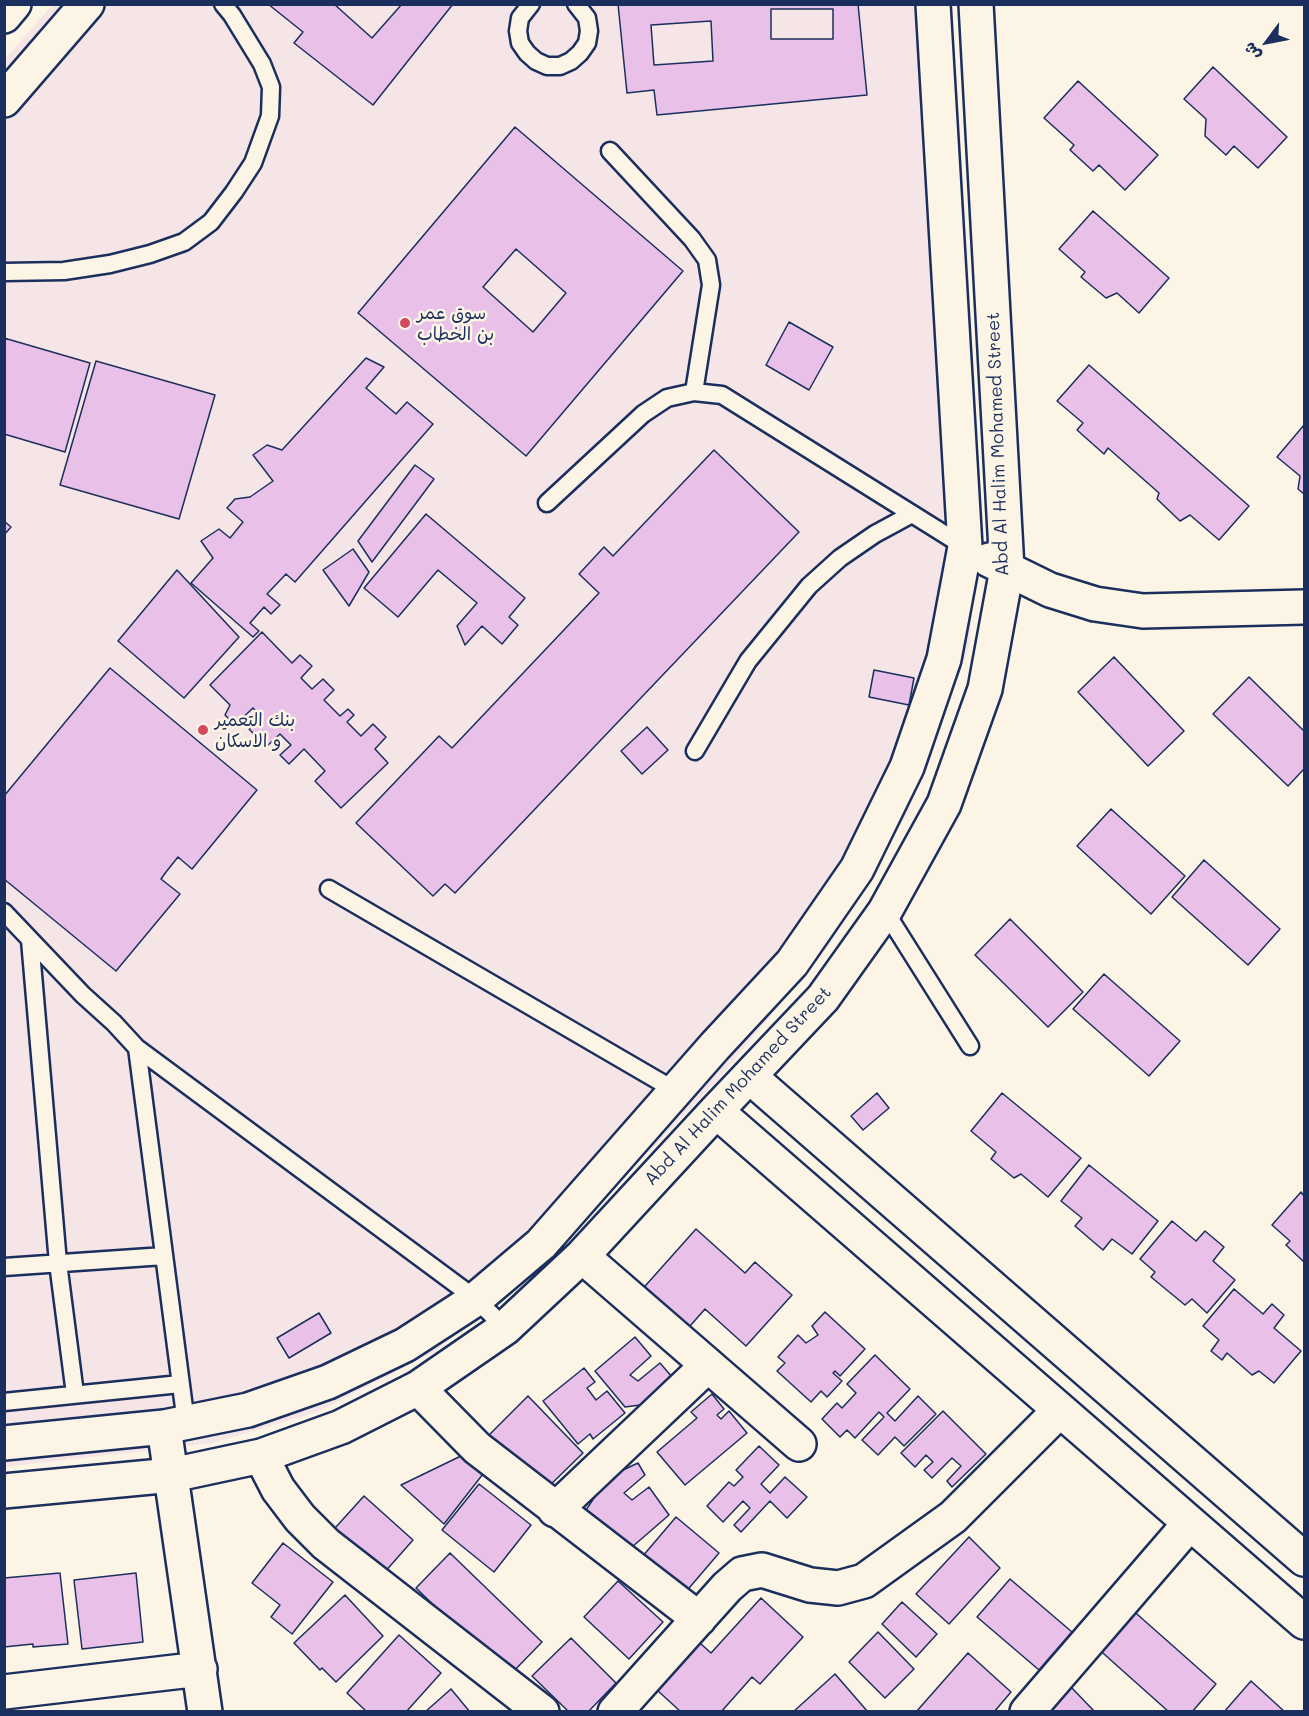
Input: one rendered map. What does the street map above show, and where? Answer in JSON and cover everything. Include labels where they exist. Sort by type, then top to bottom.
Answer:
[{"type":"street","points":[[4,16],[14,4]]},
{"type":"street","points":[[4,100],[87,4]]},
{"type":"street","name":"Abd Al Halim Mohamed Street","points":[[4,1443],[175,1425],[248,1410],[328,1382],[405,1345],[476,1299],[541,1244],[792,963],[857,869],[907,767],[944,659],[965,547],[933,4]]},
{"type":"street","name":"Abd Al Halim Mohamed Street","points":[[4,1491],[172,1475],[261,1456],[341,1427],[418,1388],[506,1328],[582,1256],[823,998],[885,911],[944,804],[985,689],[1007,569],[976,4]]},
{"type":"street","points":[[965,547],[1050,590],[1095,604],[1143,610],[1305,607]]},
{"type":"street","points":[[749,1076],[1305,1559]]},
{"type":"street","points":[[716,1111],[1305,1622]]},
{"type":"street","points":[[582,1256],[799,1444]]},
{"type":"street","points":[[555,1510],[708,1365]]},
{"type":"street","points":[[418,1388],[477,1448],[699,1619]]},
{"type":"street","points":[[615,1712],[742,1574],[762,1570],[810,1585],[838,1588],[864,1581],[953,1517],[1060,1410]]},
{"type":"street","points":[[175,1425],[172,1475],[205,1712]]},
{"type":"street","points":[[261,1456],[278,1489],[300,1518],[326,1544],[542,1712]]},
{"type":"street","points":[[1028,1712],[1190,1523]]},
{"type":"street","points":[[4,1692],[200,1669]]},
{"type":"lane","points":[[4,272],[64,271],[110,264],[150,254],[184,242],[211,222],[253,163],[270,116],[271,87],[262,64],[223,4]]},
{"type":"lane","points":[[531,4],[520,18],[518,31],[520,43],[536,61],[547,66],[560,66],[571,61],[587,43],[589,31],[587,18],[576,4]]},
{"type":"lane","points":[[610,151],[692,239],[707,260],[711,285],[694,392]]},
{"type":"lane","points":[[547,503],[643,414],[666,398],[694,392],[722,395],[965,547]]},
{"type":"lane","points":[[695,751],[748,662],[809,586],[840,558],[875,534],[912,514]]},
{"type":"lane","points":[[328,889],[676,1091]]},
{"type":"lane","points":[[885,911],[970,1046]]},
{"type":"lane","points":[[4,912],[137,1048],[476,1299],[506,1328]]},
{"type":"lane","points":[[30,940],[58,1263],[75,1394]]},
{"type":"lane","points":[[137,1048],[180,1384],[175,1425]]},
{"type":"lane","points":[[4,1267],[164,1256]]},
{"type":"lane","points":[[4,1402],[180,1384]]},
{"type":"shaded area","points":[[52,5],[952,5],[967,241],[978,484],[970,645],[908,812],[831,943],[719,1078],[531,1276],[434,1352],[317,1412],[213,1443],[5,1467],[5,59]]},
{"type":"building","points":[[268,4],[334,4],[372,38],[402,4],[453,4],[373,105],[294,43],[303,32]]},
{"type":"building","points":[[618,4],[858,4],[867,95],[657,115],[654,90],[627,93]],"holes":[[[771,9],[833,9],[833,39],[771,39]],[[711,21],[713,61],[654,65],[651,25]]]},
{"type":"building","points":[[1213,67],[1287,137],[1258,168],[1234,146],[1226,155],[1205,136],[1206,119],[1184,99]]},
{"type":"building","points":[[1078,81],[1158,155],[1125,190],[1099,165],[1093,171],[1070,150],[1074,145],[1044,118]]},
{"type":"building","points":[[515,127],[683,271],[526,456],[358,313]],"holes":[[[516,249],[566,293],[533,332],[483,287]]]},
{"type":"building","points":[[1093,211],[1169,278],[1139,313],[1117,293],[1106,298],[1081,277],[1085,272],[1059,249]]},
{"type":"building","points":[[789,322],[833,347],[809,390],[766,365]]},
{"type":"building","points":[[4,338],[90,363],[65,452],[4,434]]},
{"type":"building","points":[[366,358],[384,367],[366,388],[396,414],[407,402],[433,424],[295,582],[286,574],[267,594],[280,605],[271,614],[264,607],[250,623],[259,631],[253,637],[191,583],[213,558],[201,541],[219,529],[230,538],[243,522],[227,508],[235,499],[250,497],[273,481],[253,455],[267,445],[282,450]]},
{"type":"building","points":[[96,361],[215,395],[179,519],[60,485]]},
{"type":"building","points":[[1089,365],[1249,506],[1219,540],[1190,515],[1180,521],[1157,499],[1159,493],[1108,448],[1104,454],[1077,430],[1083,423],[1057,401]]},
{"type":"building","points":[[1304,425],[1304,494],[1298,489],[1300,476],[1277,457]]},
{"type":"building","points":[[714,450],[799,532],[455,893],[445,884],[433,896],[356,823],[439,736],[452,748],[599,593],[579,574],[604,547],[613,556]]},
{"type":"building","points":[[415,465],[434,479],[372,562],[358,541]]},
{"type":"building","points":[[426,514],[525,598],[509,617],[518,625],[502,644],[482,626],[465,645],[457,626],[477,603],[438,570],[398,617],[364,588]]},
{"type":"building","points":[[4,521],[11,527],[4,535]]},
{"type":"building","points":[[353,549],[369,572],[349,606],[323,570]]},
{"type":"building","points":[[177,570],[239,637],[184,698],[118,641]]},
{"type":"building","points":[[262,632],[292,663],[300,655],[312,666],[301,678],[312,689],[323,679],[334,690],[324,700],[340,716],[348,709],[354,715],[347,722],[361,736],[373,724],[386,737],[375,749],[388,763],[341,808],[315,781],[325,771],[304,749],[289,764],[280,755],[291,745],[280,734],[266,747],[249,729],[262,717],[253,708],[235,725],[225,715],[230,705],[210,685]]},
{"type":"building","points":[[1114,657],[1184,731],[1148,766],[1078,692]]},
{"type":"building","points":[[110,668],[257,790],[192,869],[178,857],[166,872],[161,879],[180,894],[116,971],[4,879],[4,796]]},
{"type":"building","points":[[874,670],[914,678],[909,705],[869,697]]},
{"type":"building","points":[[1249,677],[1304,731],[1304,769],[1288,786],[1213,714]]},
{"type":"building","points":[[647,727],[668,750],[642,774],[621,751]]},
{"type":"building","points":[[1111,809],[1185,876],[1151,914],[1077,846]]},
{"type":"building","points":[[1204,860],[1280,929],[1248,965],[1172,897]]},
{"type":"building","points":[[1010,919],[1083,992],[1048,1027],[975,955]]},
{"type":"building","points":[[1104,974],[1180,1041],[1149,1076],[1073,1009]]},
{"type":"building","points":[[877,1093],[889,1108],[863,1130],[851,1116]]},
{"type":"building","points":[[1002,1093],[1081,1158],[1048,1197],[1021,1174],[1014,1178],[991,1159],[996,1152],[971,1131]]},
{"type":"building","points":[[1089,1165],[1158,1221],[1132,1254],[1112,1239],[1103,1250],[1075,1226],[1082,1218],[1061,1201]]},
{"type":"building","points":[[1301,1192],[1304,1196],[1304,1262],[1286,1245],[1290,1241],[1272,1225]]},
{"type":"building","points":[[1172,1221],[1196,1241],[1205,1231],[1224,1247],[1213,1261],[1235,1280],[1207,1313],[1192,1299],[1185,1305],[1151,1277],[1155,1272],[1140,1259]]},
{"type":"building","points":[[696,1229],[745,1273],[755,1262],[792,1295],[746,1346],[705,1309],[683,1334],[638,1294]]},
{"type":"building","points":[[1234,1289],[1263,1314],[1272,1304],[1284,1315],[1274,1328],[1301,1351],[1274,1383],[1259,1371],[1252,1375],[1227,1353],[1222,1360],[1211,1351],[1219,1340],[1203,1326]]},
{"type":"building","points":[[825,1312],[865,1349],[840,1376],[835,1371],[833,1373],[842,1381],[827,1397],[821,1391],[811,1402],[777,1371],[785,1363],[778,1357],[798,1335],[806,1343],[818,1335],[812,1326]]},
{"type":"building","points":[[319,1313],[331,1333],[289,1358],[277,1338]]},
{"type":"building","points":[[635,1337],[651,1356],[630,1375],[638,1381],[660,1363],[673,1378],[640,1405],[625,1407],[595,1371]]},
{"type":"building","points":[[875,1355],[910,1389],[887,1413],[895,1421],[918,1396],[936,1414],[904,1446],[895,1437],[878,1455],[862,1440],[884,1417],[879,1412],[855,1438],[847,1430],[840,1437],[822,1419],[837,1403],[842,1408],[856,1393],[847,1384]]},
{"type":"building","points":[[584,1368],[595,1382],[587,1388],[596,1400],[607,1391],[625,1413],[593,1439],[590,1434],[578,1444],[543,1401]]},
{"type":"building","points":[[712,1394],[724,1409],[717,1415],[721,1419],[729,1411],[747,1433],[685,1485],[657,1452],[697,1418],[691,1412]]},
{"type":"building","points":[[528,1396],[583,1453],[543,1492],[488,1436]]},
{"type":"building","points":[[943,1411],[986,1454],[952,1487],[947,1481],[961,1466],[952,1458],[932,1478],[924,1470],[933,1462],[926,1455],[915,1467],[901,1453]]},
{"type":"building","points":[[759,1446],[779,1465],[761,1484],[770,1493],[785,1477],[807,1497],[787,1518],[770,1501],[741,1532],[734,1525],[750,1508],[743,1501],[723,1522],[707,1506],[729,1482],[734,1486],[743,1477],[736,1470]]},
{"type":"building","points":[[465,1454],[483,1474],[444,1524],[401,1485]]},
{"type":"building","points":[[638,1463],[645,1475],[624,1493],[632,1500],[649,1487],[669,1515],[632,1547],[586,1510],[608,1477]]},
{"type":"building","points":[[479,1484],[531,1525],[494,1572],[442,1530]]},
{"type":"building","points":[[364,1496],[413,1540],[376,1582],[326,1538]]},
{"type":"building","points":[[676,1517],[719,1553],[684,1594],[642,1557]]},
{"type":"building","points":[[969,1537],[1000,1568],[949,1624],[916,1594]]},
{"type":"building","points":[[283,1543],[333,1582],[292,1634],[271,1617],[280,1605],[252,1583]]},
{"type":"building","points":[[450,1553],[542,1642],[508,1677],[416,1588]]},
{"type":"building","points":[[60,1573],[68,1644],[4,1647],[4,1578]]},
{"type":"building","points":[[136,1573],[143,1642],[82,1649],[74,1580]]},
{"type":"building","points":[[1010,1579],[1072,1632],[1039,1670],[977,1617]]},
{"type":"building","points":[[618,1581],[663,1622],[629,1659],[584,1617]]},
{"type":"building","points":[[345,1595],[383,1636],[336,1682],[322,1668],[320,1670],[294,1643]]},
{"type":"building","points":[[761,1598],[803,1637],[760,1684],[752,1677],[721,1712],[681,1712],[657,1690],[700,1643],[711,1653]]},
{"type":"building","points":[[902,1602],[937,1634],[916,1657],[882,1624]]},
{"type":"building","points":[[1129,1607],[1216,1684],[1192,1712],[1169,1712],[1095,1646]]},
{"type":"building","points":[[878,1632],[914,1669],[885,1698],[849,1662]]},
{"type":"building","points":[[399,1635],[441,1673],[406,1712],[367,1712],[347,1693]]},
{"type":"building","points":[[571,1638],[616,1683],[588,1712],[569,1712],[532,1676]]},
{"type":"building","points":[[968,1653],[1011,1692],[994,1712],[916,1712]]},
{"type":"building","points":[[835,1674],[868,1712],[793,1712]]},
{"type":"building","points":[[1251,1681],[1285,1712],[1224,1712]]},
{"type":"building","points":[[1070,1686],[1095,1712],[1044,1712]]},
{"type":"building","points":[[451,1689],[470,1712],[425,1712]]},
{"type":"place","name":"سوق عمر بن الخطاب","points":[[405,323]]},
{"type":"place","name":"بنك التعمير و الاسكان","points":[[203,730]]}]
